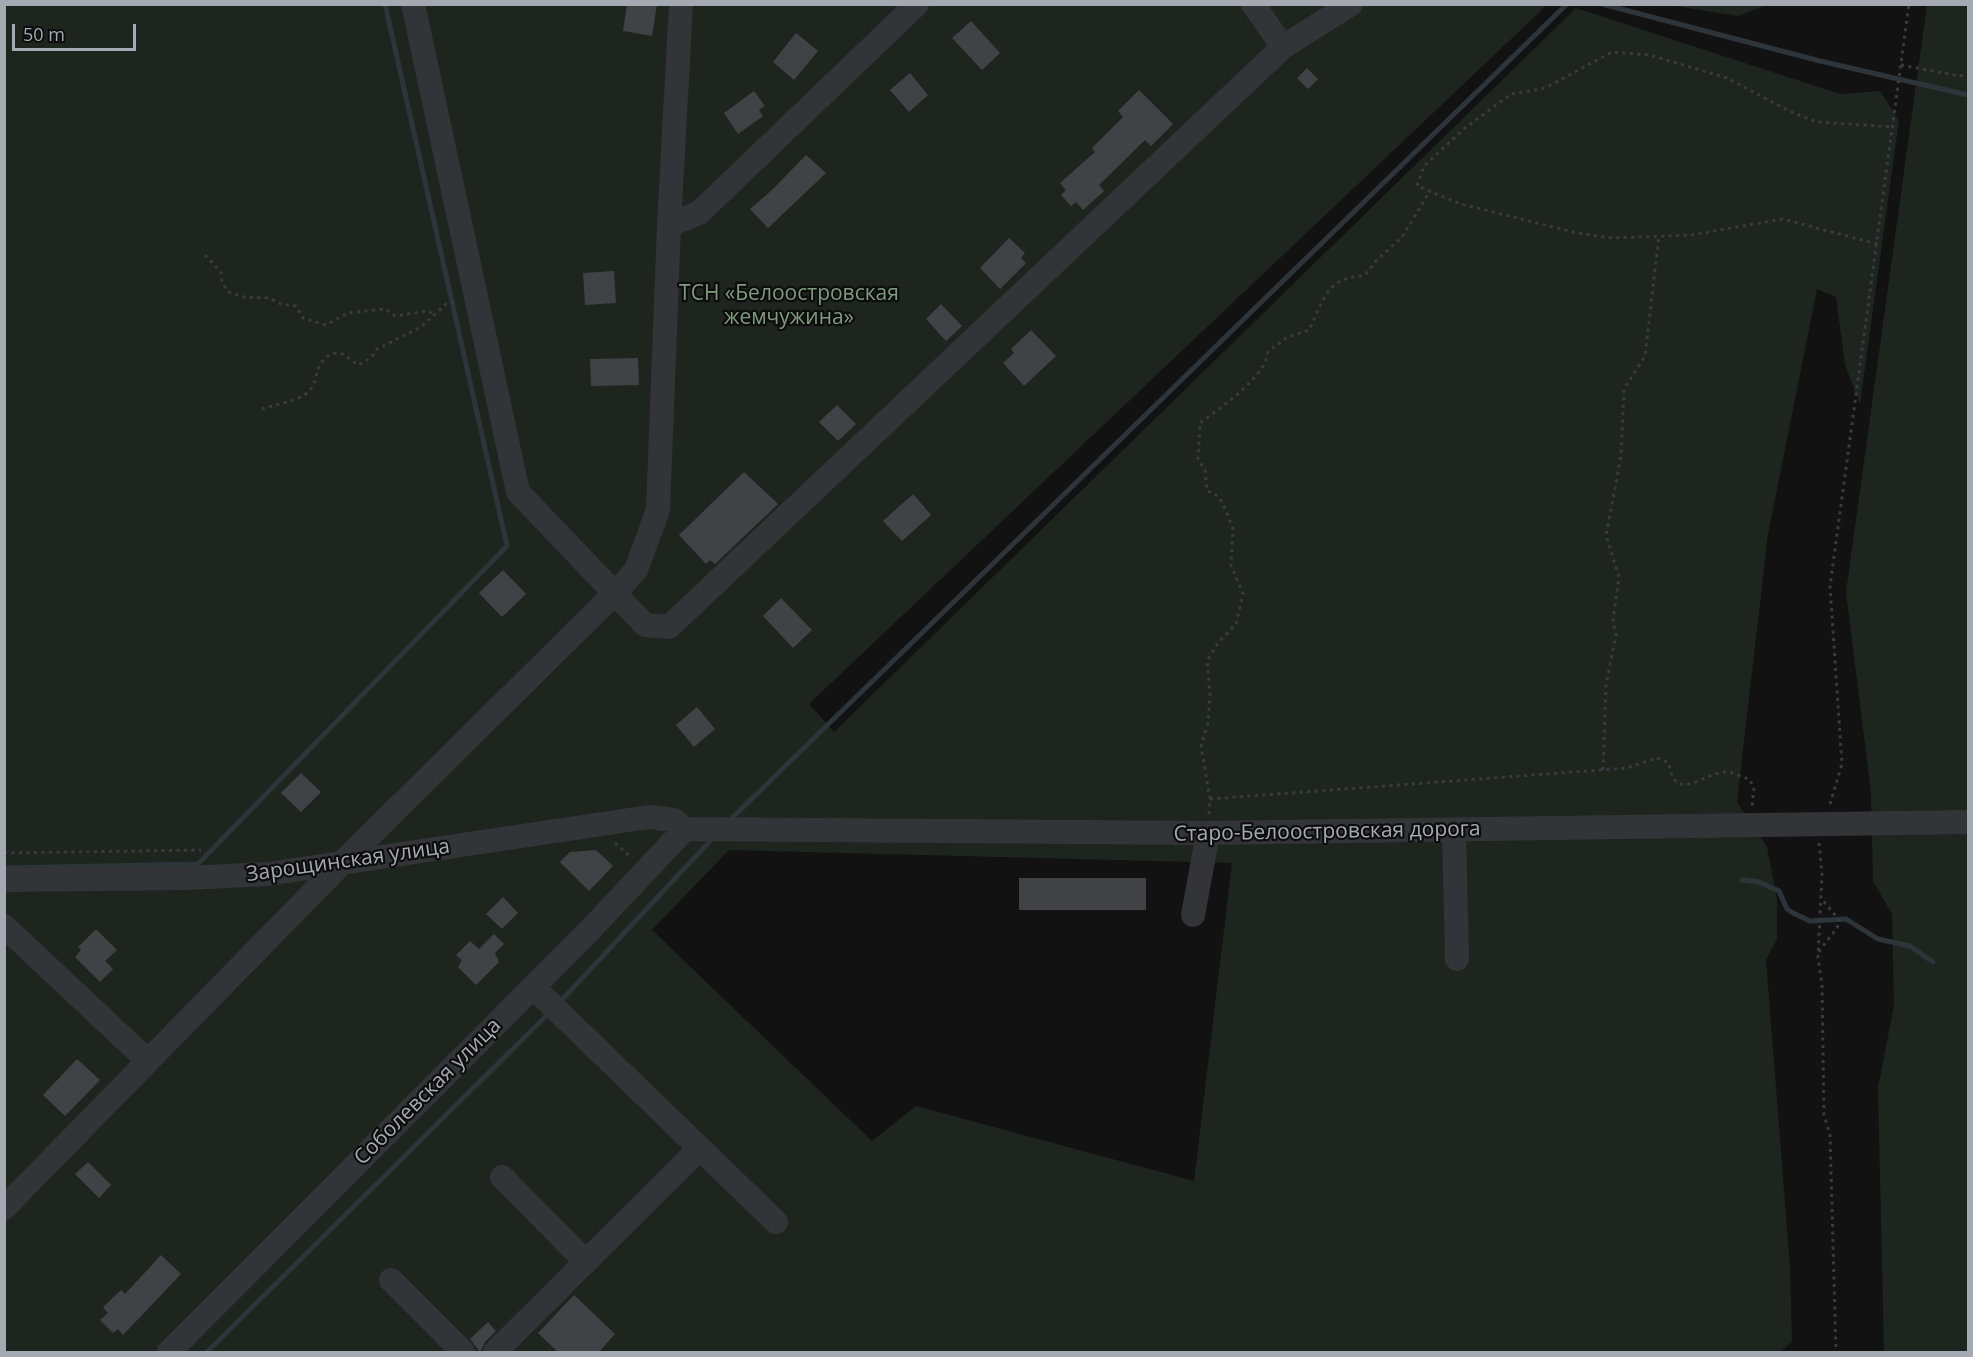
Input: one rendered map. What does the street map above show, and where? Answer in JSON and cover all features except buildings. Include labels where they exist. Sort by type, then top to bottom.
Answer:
[{"type":"street","points":[[413,4],[518,492],[645,625],[669,627],[1283,47],[1351,4]]},
{"type":"street","points":[[4,1208],[341,864],[636,570],[658,510],[669,225],[681,4]]},
{"type":"street","points":[[669,225],[699,213],[916,4]]},
{"type":"street","points":[[1252,4],[1283,47]]},
{"type":"street","name":"Зарощинская улица","points":[[4,880],[187,878],[268,874],[649,817],[674,820],[685,829]]},
{"type":"street","name":"Старо-Белоостровская дорога","points":[[685,829],[1208,833],[1762,827],[1968,822]]},
{"type":"street","name":"Соболевская улица","points":[[169,1353],[533,987],[685,829]]},
{"type":"street","points":[[1454,831],[1457,959]]},
{"type":"street","points":[[1193,915],[1208,833]]},
{"type":"street","points":[[4,926],[148,1061]]},
{"type":"street","points":[[533,987],[776,1222]]},
{"type":"street","points":[[495,1353],[699,1149]]},
{"type":"street","points":[[502,1177],[586,1262]]},
{"type":"street","points":[[391,1280],[464,1353]]},
{"type":"path","points":[[1836,1353],[1830,1135],[1824,1115],[1822,985],[1818,954],[1822,858],[1819,826],[1842,764],[1830,586],[1909,4]]},
{"type":"path","points":[[1877,244],[1783,219],[1691,235],[1612,238],[1577,233],[1461,204],[1417,186],[1424,166],[1466,128],[1511,94],[1545,88],[1612,52],[1650,55],[1727,78],[1791,112],[1817,122],[1893,127]]},
{"type":"path","points":[[1901,64],[1960,76],[1968,74]]},
{"type":"path","points":[[1208,833],[1210,799],[1202,746],[1210,704],[1207,661],[1218,643],[1236,624],[1243,594],[1231,565],[1233,528],[1222,502],[1214,493],[1207,491],[1205,470],[1198,459],[1200,423],[1235,397],[1267,363],[1268,352],[1286,338],[1309,330],[1324,297],[1333,287],[1343,280],[1366,274],[1375,262],[1402,237],[1430,191]]},
{"type":"path","points":[[1603,770],[1606,685],[1616,635],[1613,621],[1619,577],[1606,535],[1621,456],[1624,389],[1645,356],[1659,236]]},
{"type":"path","points":[[206,255],[221,272],[222,283],[229,292],[242,297],[269,298],[281,304],[296,306],[303,318],[318,324],[326,325],[348,313],[385,309],[395,316],[427,311],[434,314]]},
{"type":"path","points":[[262,409],[306,394],[312,387],[319,363],[333,353],[343,354],[358,365],[371,358],[377,349],[410,334],[446,304],[457,302]]},
{"type":"path","points":[[1210,799],[1627,768],[1657,758],[1669,763],[1670,773],[1676,780],[1686,784],[1695,784],[1724,772],[1749,779],[1754,787],[1752,807],[1762,827]]},
{"type":"path","points":[[4,853],[201,850]]},
{"type":"path","points":[[1818,954],[1826,940],[1837,930],[1840,921],[1821,897]]},
{"type":"green space","points":[[1767,4],[1738,16],[1670,5]]},
{"type":"green space","name":"ТСН «Белоостровская жемчужина»","points":[[5,5],[1547,5],[809,704],[834,732],[1576,8],[1840,94],[1880,91],[1899,120],[1860,404],[1845,365],[1836,297],[1817,289],[1768,534],[1737,802],[1767,847],[1777,899],[1777,939],[1766,960],[1790,1267],[1792,1342],[1780,1352],[5,1352]],"holes":[[[729,850],[1232,863],[1194,1181],[916,1106],[872,1141],[652,930]]]},
{"type":"green space","points":[[1927,5],[1968,5],[1968,1352],[1884,1352],[1878,1088],[1894,1005],[1892,914],[1873,881],[1871,792],[1846,592]]},
{"type":"waterway","points":[[4,868],[198,864],[507,546],[385,4]]},
{"type":"waterway","points":[[730,820],[1567,4]]},
{"type":"waterway","points":[[1602,4],[1820,61],[1968,95]]},
{"type":"waterway","points":[[559,1003],[710,841]]},
{"type":"waterway","points":[[1742,880],[1759,882],[1779,891],[1787,909],[1810,921],[1846,919],[1878,939],[1910,946],[1933,962]]},
{"type":"waterway","points":[[207,1352],[548,1014]]}]
